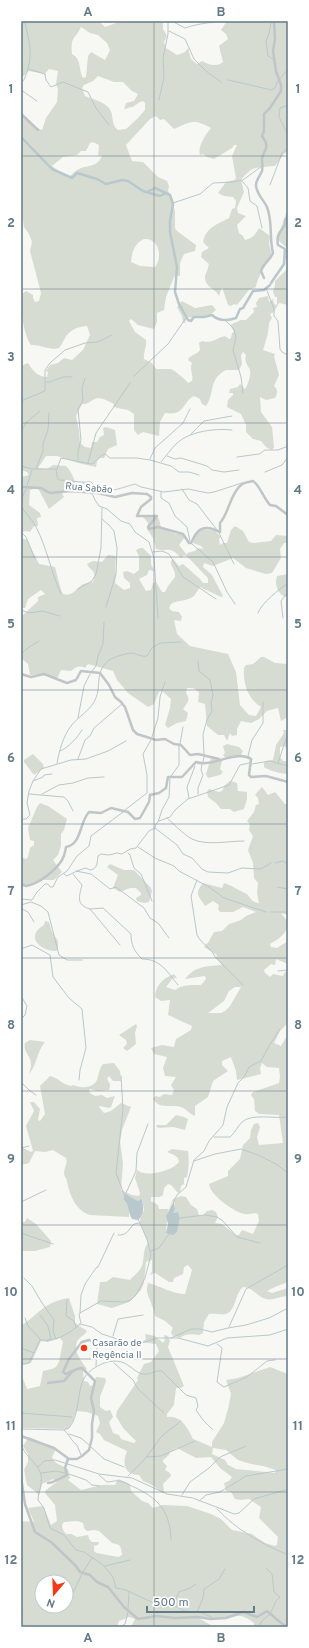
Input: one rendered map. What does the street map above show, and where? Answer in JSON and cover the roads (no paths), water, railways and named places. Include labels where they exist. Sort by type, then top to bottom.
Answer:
[{"type":"street","points":[[264,278],[261,272],[262,267],[266,264],[272,253],[270,244],[271,223],[267,207],[258,195],[256,180],[262,172],[262,159],[267,150],[266,143],[262,136],[264,131],[264,114],[270,108],[281,91],[281,85],[276,71],[273,52],[275,39],[274,21]]},
{"type":"street","points":[[21,114],[38,130]]},
{"type":"street","name":"Rua Sabäo","points":[[21,487],[41,488],[50,493],[70,491],[98,493],[115,497],[132,493],[147,494],[150,499],[141,507],[137,515],[140,517],[157,516],[148,527],[149,529],[158,527],[183,534],[189,543],[191,543],[196,533],[200,530],[213,528],[220,532],[220,523],[224,518],[236,491],[242,484],[253,481],[256,482],[264,499],[270,505],[276,506],[288,515]]},
{"type":"street","points":[[21,674],[31,677],[44,674],[67,683],[76,680],[81,671],[100,673],[115,697],[121,702],[133,730],[137,734],[156,740],[165,739],[174,744],[181,745],[190,755],[198,754],[219,760]]},
{"type":"street","points":[[21,884],[26,886],[46,877],[60,863],[65,855],[65,849],[75,843],[87,815],[90,812],[102,813],[108,808],[112,808],[127,811],[135,819],[139,818],[142,816],[148,804],[150,795],[159,793],[166,788],[168,777],[182,777],[196,762],[205,763],[226,760],[237,755],[249,757],[251,759],[251,777],[267,776],[288,782]]},
{"type":"street","points":[[21,1436],[54,1448],[68,1459],[78,1458],[86,1453],[90,1447],[94,1413],[92,1398],[96,1382],[95,1379],[83,1368],[66,1374],[64,1372],[69,1359],[85,1340],[89,1340],[102,1347]]},
{"type":"street","points":[[48,1383],[64,1380],[72,1371]]},
{"type":"street","points":[[48,1484],[68,1475],[65,1468],[68,1459]]},
{"type":"street","points":[[21,1477],[25,1504],[35,1532],[51,1542],[76,1566],[79,1572],[90,1575],[97,1582],[108,1587],[124,1607],[138,1619],[156,1616],[175,1618],[226,1618],[243,1612],[257,1617],[267,1611],[288,1627]]},
{"type":"waterway","points":[[21,83],[25,77],[30,58],[30,46],[25,21]]},
{"type":"waterway","points":[[159,100],[164,77],[163,58],[168,34],[168,21]]},
{"type":"waterway","points":[[172,21],[185,28],[222,21],[234,21]]},
{"type":"waterway","points":[[271,21],[269,34],[266,41],[268,56],[273,59]]},
{"type":"waterway","points":[[169,31],[185,39],[194,59],[206,71],[222,83]]},
{"type":"waterway","points":[[28,69],[45,74],[46,80],[51,87],[63,82],[88,92],[96,108],[109,125]]},
{"type":"waterway","points":[[280,79],[288,69]]},
{"type":"waterway","points":[[228,80],[272,90],[275,88],[278,81]]},
{"type":"waterway","points":[[21,90],[37,101]]},
{"type":"waterway","points":[[288,105],[280,108],[279,117],[288,135]]},
{"type":"waterway","points":[[21,137],[52,169],[72,178],[77,173],[97,179],[106,184],[122,180],[128,181],[143,191],[160,196],[166,193]]},
{"type":"waterway","points":[[270,185],[282,153],[288,148]]},
{"type":"waterway","points":[[173,203],[200,194],[213,183],[243,180],[262,166]]},
{"type":"waterway","points":[[242,181],[248,188],[250,201],[257,206],[262,228]]},
{"type":"waterway","points":[[147,192],[155,188],[170,195],[173,204],[170,232],[177,267],[175,292],[179,304],[188,320],[191,321],[194,317],[212,315],[223,320],[236,318],[240,309],[243,308],[253,291],[264,290],[270,285]]},
{"type":"waterway","points":[[271,283],[284,264],[285,249],[278,245],[278,239],[279,234],[285,225],[285,220],[288,217]]},
{"type":"waterway","points":[[266,288],[274,309],[274,316],[278,321],[280,349],[288,355]]},
{"type":"waterway","points":[[134,376],[168,344],[186,318]]},
{"type":"waterway","points":[[225,320],[234,329],[236,338],[233,350],[241,377],[243,393]]},
{"type":"waterway","points":[[21,401],[45,391],[45,370],[50,363],[65,350],[85,343],[98,342],[112,335]]},
{"type":"waterway","points":[[46,382],[64,377],[72,377]]},
{"type":"waterway","points":[[78,460],[78,451],[81,440],[78,409],[83,401],[82,388],[85,378]]},
{"type":"waterway","points":[[88,463],[96,433],[130,383]]},
{"type":"waterway","points":[[150,459],[155,448],[183,423],[190,409]]},
{"type":"waterway","points":[[21,431],[27,422],[40,411]]},
{"type":"waterway","points":[[36,469],[43,451],[43,444],[48,430],[49,413]]},
{"type":"waterway","points":[[191,434],[204,421],[232,416]]},
{"type":"waterway","points":[[161,462],[182,439],[203,431],[232,430]]},
{"type":"waterway","points":[[237,457],[259,454],[265,450],[278,450],[288,446]]},
{"type":"waterway","points":[[57,469],[61,458],[91,464],[105,454],[110,458],[137,458],[150,460],[171,466],[179,472],[189,472],[199,475]]},
{"type":"waterway","points":[[167,456],[175,459],[181,458],[207,466],[212,470],[224,472],[239,470]]},
{"type":"waterway","points":[[265,472],[282,465],[288,457]]},
{"type":"waterway","points":[[21,466],[32,469],[55,469]]},
{"type":"waterway","points":[[56,469],[59,480],[91,482],[96,487],[106,490],[118,489],[135,484],[141,487],[164,492],[188,489],[208,493],[242,483]]},
{"type":"waterway","points":[[27,486],[32,470]]},
{"type":"waterway","points":[[83,483],[91,491],[99,506],[107,509],[121,521],[130,524],[135,532],[149,542],[154,558],[158,618]]},
{"type":"waterway","points":[[21,500],[26,489]]},
{"type":"waterway","points":[[182,489],[189,500],[197,504],[217,530]]},
{"type":"waterway","points":[[161,492],[161,498],[169,503],[175,516],[187,527],[190,541]]},
{"type":"waterway","points":[[21,506],[40,535],[61,594]]},
{"type":"waterway","points":[[78,589],[92,581],[96,574],[101,548],[102,508]]},
{"type":"waterway","points":[[102,519],[114,531],[117,548],[116,574],[106,607]]},
{"type":"waterway","points":[[21,532],[26,537],[35,559]]},
{"type":"waterway","points":[[219,533],[234,564]]},
{"type":"waterway","points":[[192,544],[213,562],[227,592],[235,604]]},
{"type":"waterway","points":[[153,552],[162,551],[169,554],[183,577],[216,599]]},
{"type":"waterway","points":[[258,613],[263,605],[288,583]]},
{"type":"waterway","points":[[283,618],[281,601],[288,592]]},
{"type":"waterway","points":[[21,610],[29,613],[42,611],[60,616]]},
{"type":"waterway","points":[[92,671],[96,666],[103,644],[104,622]]},
{"type":"waterway","points":[[21,654],[39,641]]},
{"type":"waterway","points":[[57,763],[62,744],[68,730],[94,702],[97,696],[101,670],[109,660],[117,656],[130,653],[147,656],[152,648],[160,643],[181,642]]},
{"type":"waterway","points":[[198,661],[199,671],[210,680],[213,695],[211,703],[212,711],[207,720],[203,734],[204,754]]},
{"type":"waterway","points":[[78,718],[84,686],[90,674]]},
{"type":"waterway","points":[[152,737],[158,718],[160,697],[165,682]]},
{"type":"waterway","points":[[287,691],[288,697]]},
{"type":"waterway","points":[[252,759],[248,756],[252,740],[263,723],[263,702]]},
{"type":"waterway","points":[[78,759],[85,740],[90,736],[94,728],[122,704]]},
{"type":"waterway","points":[[180,744],[183,727]]},
{"type":"waterway","points":[[60,751],[72,742],[82,730]]},
{"type":"waterway","points":[[278,763],[288,733]]},
{"type":"waterway","points":[[125,810],[147,793],[147,775],[143,754],[151,740]]},
{"type":"waterway","points":[[21,819],[26,819],[30,815],[27,803],[29,791],[33,781],[41,769],[71,760],[86,759],[108,751],[126,741]]},
{"type":"waterway","points":[[171,776],[179,765],[179,746]]},
{"type":"waterway","points":[[203,762],[204,757]]},
{"type":"waterway","points":[[252,764],[270,761],[288,766]]},
{"type":"waterway","points":[[159,821],[170,817],[175,810],[188,799],[229,785],[240,765],[249,763]]},
{"type":"waterway","points":[[198,794],[198,788],[203,775],[201,770],[202,764]]},
{"type":"waterway","points":[[189,798],[187,787],[195,766]]},
{"type":"waterway","points":[[33,781],[43,777],[44,775],[52,774]]},
{"type":"waterway","points":[[42,794],[59,785],[73,783],[88,778],[104,777]]},
{"type":"waterway","points":[[64,874],[67,876],[86,868],[90,870],[93,869],[97,865],[98,856],[101,854],[122,854],[130,849],[136,848],[149,831],[155,828],[158,822],[169,797],[170,779]]},
{"type":"waterway","points":[[29,794],[64,797],[68,801],[73,811]]},
{"type":"waterway","points":[[21,899],[32,900],[45,884],[53,887],[58,877],[67,871],[77,856],[89,846],[91,836],[123,812]]},
{"type":"waterway","points":[[167,818],[185,835],[198,841],[210,843],[244,841]]},
{"type":"waterway","points":[[155,828],[177,845],[183,854],[192,858],[202,869],[208,872],[228,873],[242,868],[261,869],[271,863]]},
{"type":"waterway","points":[[138,847],[155,858],[174,866],[179,871],[209,887],[224,898],[266,912]]},
{"type":"waterway","points":[[128,853],[134,868],[141,874],[152,901]]},
{"type":"waterway","points":[[275,863],[282,861],[288,864]]},
{"type":"waterway","points":[[76,871],[91,874],[110,889],[116,887],[144,908],[150,918],[158,923],[169,938]]},
{"type":"waterway","points":[[73,874],[82,885],[80,897],[82,905],[90,909],[120,945]]},
{"type":"waterway","points":[[197,880],[191,896],[197,935],[215,957],[243,985]]},
{"type":"waterway","points":[[277,887],[288,889]]},
{"type":"waterway","points":[[21,905],[31,902],[41,906],[48,912],[59,955],[67,960],[82,960]]},
{"type":"waterway","points":[[21,906],[22,909],[28,912],[34,922]]},
{"type":"waterway","points":[[90,909],[103,908],[131,934],[134,948],[142,959],[154,961],[159,964],[167,971],[178,985]]},
{"type":"waterway","points":[[271,912],[288,912]]},
{"type":"waterway","points":[[21,949],[32,945],[50,955],[53,977],[69,998],[82,1009],[86,1048],[79,1080]]},
{"type":"waterway","points":[[278,971],[288,970]]},
{"type":"waterway","points":[[21,996],[27,1006],[25,1015],[21,1019]]},
{"type":"waterway","points":[[174,1201],[177,1195],[186,1187],[194,1160],[204,1151],[209,1141],[223,1125],[227,1107],[238,1083],[244,1077],[249,1067],[261,1061],[280,1029]]},
{"type":"waterway","points":[[121,1076],[123,1109],[116,1173],[124,1194]]},
{"type":"waterway","points":[[21,1082],[36,1095]]},
{"type":"waterway","points":[[214,1137],[230,1137],[246,1119],[257,1117],[288,1117]]},
{"type":"waterway","points":[[126,1193],[136,1171],[137,1153],[148,1124]]},
{"type":"waterway","points":[[21,1148],[29,1146]]},
{"type":"waterway","points":[[194,1161],[215,1154],[241,1149],[276,1164],[288,1173]]},
{"type":"waterway","points":[[21,1202],[46,1190]]},
{"type":"waterway","points":[[180,1218],[205,1215],[217,1217],[223,1221],[237,1237],[260,1243]]},
{"type":"waterway","points":[[80,1313],[101,1301],[124,1302],[131,1300],[136,1295],[145,1278],[151,1255],[147,1239],[138,1219]]},
{"type":"waterway","points":[[118,1235],[128,1232],[134,1224],[140,1223]]},
{"type":"waterway","points":[[21,1233],[53,1244]]},
{"type":"waterway","points":[[81,1323],[79,1315],[81,1295],[85,1284],[98,1267],[114,1233]]},
{"type":"waterway","points":[[151,1251],[159,1248],[169,1234]]},
{"type":"waterway","points":[[229,1327],[246,1289],[288,1265]]},
{"type":"waterway","points":[[24,1278],[32,1286],[54,1320],[53,1331],[56,1339]]},
{"type":"waterway","points":[[67,1300],[66,1316],[74,1321],[76,1327]]},
{"type":"waterway","points":[[171,1338],[191,1329],[200,1329],[212,1332],[246,1325],[269,1318],[288,1308]]},
{"type":"waterway","points":[[40,1315],[48,1326],[51,1339],[47,1341]]},
{"type":"waterway","points":[[113,1336],[118,1319],[143,1315]]},
{"type":"waterway","points":[[25,1318],[28,1326],[40,1339]]},
{"type":"waterway","points":[[80,1324],[92,1327],[102,1334],[130,1343],[139,1344],[157,1338],[178,1338],[208,1346],[227,1338],[270,1335],[288,1329]]},
{"type":"waterway","points":[[40,1340],[51,1340],[57,1338],[71,1331],[80,1324]]},
{"type":"waterway","points":[[21,1364],[29,1363],[40,1340]]},
{"type":"waterway","points":[[217,1344],[222,1348],[217,1382],[224,1387],[247,1377],[267,1361],[275,1360]]},
{"type":"waterway","points":[[96,1366],[97,1347]]},
{"type":"waterway","points":[[21,1348],[34,1353]]},
{"type":"waterway","points":[[89,1372],[98,1366],[114,1361],[124,1363],[141,1374],[162,1371],[186,1395],[196,1398],[198,1406],[196,1410],[212,1429]]},
{"type":"waterway","points":[[114,1363],[133,1380],[138,1389],[164,1413]]},
{"type":"waterway","points":[[21,1429],[64,1430],[69,1428],[75,1416],[81,1386],[86,1375]]},
{"type":"waterway","points":[[21,1413],[72,1417]]},
{"type":"waterway","points":[[128,1476],[144,1460],[162,1436],[181,1421]]},
{"type":"waterway","points":[[64,1430],[77,1445],[81,1455]]},
{"type":"waterway","points":[[69,1434],[81,1438],[89,1445]]},
{"type":"waterway","points":[[147,1457],[161,1456],[195,1441]]},
{"type":"waterway","points":[[21,1443],[22,1448],[37,1466],[41,1475],[38,1500],[44,1508],[50,1528],[64,1535],[76,1550],[84,1552],[103,1565],[113,1577],[116,1588],[126,1590],[158,1605],[175,1606],[185,1611],[203,1613],[213,1618]]},
{"type":"waterway","points":[[182,1495],[190,1482],[209,1468],[220,1457],[246,1446]]},
{"type":"waterway","points":[[91,1447],[104,1459],[124,1467]]},
{"type":"waterway","points":[[38,1467],[44,1461],[55,1460],[99,1474],[132,1478],[167,1494],[193,1498],[234,1514],[239,1513],[254,1499],[288,1489]]},
{"type":"waterway","points":[[199,1501],[206,1495],[220,1492],[246,1476],[288,1469]]},
{"type":"waterway","points":[[41,1473],[56,1471],[65,1473]]},
{"type":"waterway","points":[[69,1474],[86,1480],[92,1485],[100,1486]]},
{"type":"waterway","points":[[99,1475],[107,1482],[121,1481],[143,1492],[156,1501],[162,1507],[168,1521],[171,1540]]},
{"type":"waterway","points":[[217,1509],[241,1530],[286,1554]]},
{"type":"waterway","points":[[83,1572],[92,1558]]},
{"type":"waterway","points":[[105,1566],[130,1560]]},
{"type":"waterway","points":[[266,1568],[272,1574],[274,1592],[280,1597],[276,1601],[271,1612]]},
{"type":"waterway","points":[[197,1612],[203,1598],[204,1589],[219,1579],[225,1569]]},
{"type":"waterway","points":[[74,1591],[82,1574]]},
{"type":"waterway","points":[[173,1605],[179,1592],[196,1584]]},
{"type":"waterway","points":[[128,1591],[128,1609]]},
{"type":"waterway","points":[[21,1606],[22,1610]]},
{"type":"waterway","points":[[120,1627],[125,1624],[128,1612]]},
{"type":"waterway","points":[[258,1627],[270,1614]]},
{"type":"waterway","points":[[238,1626],[243,1627]]},
{"type":"place","name":"Casarão de Regência II","points":[[84,1348]]}]
